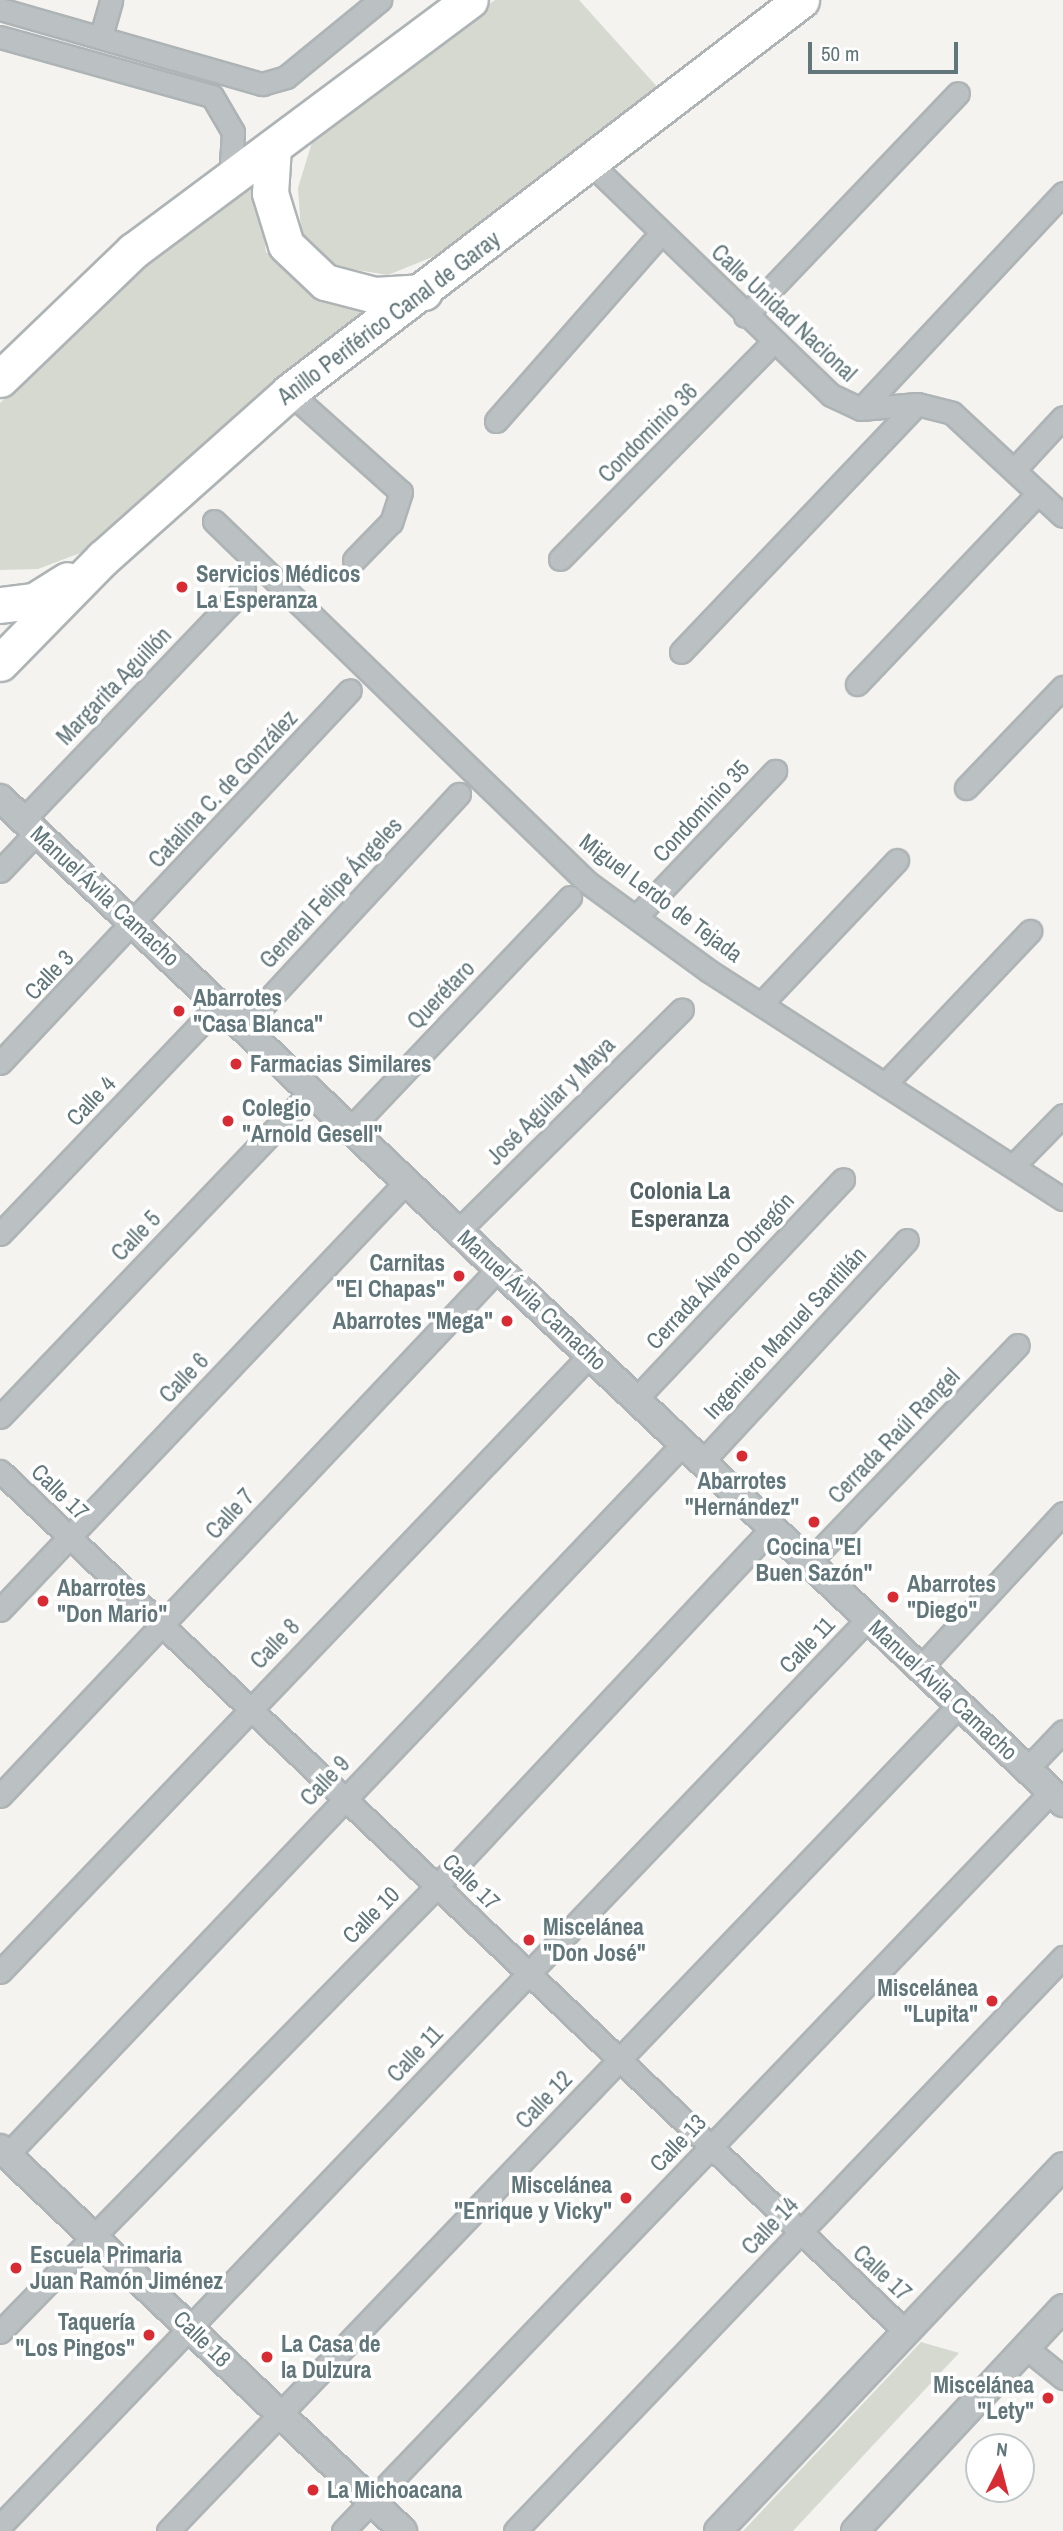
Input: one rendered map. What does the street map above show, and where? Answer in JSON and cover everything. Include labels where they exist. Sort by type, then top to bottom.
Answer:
[{"type":"highway","points":[[0,379],[133,251],[470,0]]},
{"type":"highway","name":"Anillo Periférico Canal de Garay","points":[[0,663],[103,558],[289,392],[592,165],[801,0]]},
{"type":"highway","points":[[273,147],[270,193],[286,245],[325,282],[375,295],[424,292]]},
{"type":"highway","points":[[0,606],[34,601],[103,558]]},
{"type":"street","points":[[101,36],[111,0]]},
{"type":"street","points":[[0,9],[262,83],[286,77],[380,0]]},
{"type":"street","points":[[0,37],[212,96],[233,132],[230,179]]},
{"type":"street","points":[[745,316],[958,93]]},
{"type":"street","name":"Calle Unidad Nacional","points":[[592,165],[772,343],[831,396],[860,409],[917,404],[953,413],[1063,516]]},
{"type":"street","points":[[860,409],[1063,193]]},
{"type":"street","points":[[496,421],[661,233]]},
{"type":"street","name":"Condominio 36","points":[[560,559],[772,343]]},
{"type":"street","points":[[289,392],[401,492],[391,522],[354,559]]},
{"type":"street","points":[[681,652],[917,404]]},
{"type":"street","points":[[1014,470],[1063,416]]},
{"type":"street","points":[[857,684],[1038,493]]},
{"type":"street","name":"Miguel Lerdo de Tejada","points":[[214,521],[587,882],[761,1004],[1063,1199]]},
{"type":"street","name":"Margarita Aguillón","points":[[0,871],[30,826],[244,589]]},
{"type":"street","points":[[966,788],[1063,687]]},
{"type":"street","name":"Catalina C. de González","points":[[135,924],[350,690]]},
{"type":"street","name":"Condominio 35","points":[[636,917],[775,771]]},
{"type":"street","name":"General Felipe Ángeles","points":[[243,1027],[459,794]]},
{"type":"street","name":"Manuel Ávila Camacho","points":[[0,797],[1057,1798]]},
{"type":"street","points":[[761,1004],[897,860]]},
{"type":"street","name":"Querétaro","points":[[350,1129],[570,897]]},
{"type":"street","name":"Calle 3","points":[[0,1063],[135,924]]},
{"type":"street","points":[[886,1084],[1030,931]]},
{"type":"street","name":"Calle 4","points":[[0,1234],[219,1004]]},
{"type":"street","name":"José Aguilar y Maya","points":[[458,1231],[682,1009]]},
{"type":"street","name":"Calle 5","points":[[0,1417],[311,1092]]},
{"type":"street","points":[[1013,1166],[1063,1115]]},
{"type":"street","name":"Cerrada Álvaro Obregón","points":[[636,1399],[842,1180]]},
{"type":"street","name":"Calle 6","points":[[0,1610],[406,1182]]},
{"type":"street","name":"Ingeniero Manuel Santillán","points":[[702,1462],[907,1240]]},
{"type":"street","name":"Calle 7","points":[[0,1796],[498,1269]]},
{"type":"street","name":"Cerrada Raúl Rangel","points":[[809,1562],[1018,1345]]},
{"type":"street","name":"Calle 8","points":[[0,1972],[590,1355]]},
{"type":"street","name":"Calle 9","points":[[4,2152],[683,1444]]},
{"type":"street","name":"Calle 17","points":[[0,1471],[906,2332]]},
{"type":"street","points":[[920,1668],[1063,1513]]},
{"type":"street","name":"Calle 10","points":[[0,2332],[437,1886],[772,1528]]},
{"type":"street","name":"Calle 11","points":[[0,2526],[868,1619]]},
{"type":"street","name":"Calle 12","points":[[168,2531],[959,1705]]},
{"type":"street","points":[[1027,1769],[1063,1731]]},
{"type":"street","name":"Calle 13","points":[[343,2531],[711,2147],[1057,1798]]},
{"type":"street","name":"Calle 14","points":[[515,2531],[1063,1957]]},
{"type":"street","name":"Calle 18","points":[[4,2152],[94,2234],[403,2531]]},
{"type":"street","points":[[718,2531],[1063,2166]]},
{"type":"street","points":[[855,2531],[1063,2308]]},
{"type":"street","points":[[1026,2348],[1063,2378]]},
{"type":"shaded area","points":[[495,0],[579,0],[669,100],[511,225],[388,275],[332,266],[302,244],[298,188],[313,139]]},
{"type":"shaded area","points":[[264,171],[257,185],[266,252],[317,291],[378,308],[96,547],[38,569],[0,570],[0,403],[136,271]]},
{"type":"shaded area","points":[[921,2342],[959,2353],[793,2531],[743,2531]]},
{"type":"place","name":"Servicios Médicos La Esperanza","points":[[182,587]]},
{"type":"place","name":"Abarrotes \"Casa Blanca\"","points":[[179,1011]]},
{"type":"place","name":"Farmacias Similares","points":[[236,1064]]},
{"type":"place","name":"Colegio \"Arnold Gesell\"","points":[[228,1121]]},
{"type":"place","name":"Carnitas \"El Chapas\"","points":[[459,1276]]},
{"type":"place","name":"Abarrotes \"Mega\"","points":[[507,1321]]},
{"type":"place","name":"Abarrotes \"Hernández\"","points":[[742,1456]]},
{"type":"place","name":"Cocina \"El Buen Sazón\"","points":[[814,1522]]},
{"type":"place","name":"Abarrotes \"Diego\"","points":[[893,1597]]},
{"type":"place","name":"Abarrotes \"Don Mario\"","points":[[43,1601]]},
{"type":"place","name":"Miscelánea \"Don José\"","points":[[529,1940]]},
{"type":"place","name":"Miscelánea \"Lupita\"","points":[[992,2001]]},
{"type":"place","name":"Miscelánea \"Enrique y Vicky\"","points":[[626,2198]]},
{"type":"place","name":"Escuela Primaria Juan Ramón Jiménez","points":[[16,2268]]},
{"type":"place","name":"Taquería \"Los Pingos\"","points":[[149,2335]]},
{"type":"place","name":"La Casa de la Dulzura","points":[[267,2357]]},
{"type":"place","name":"Miscelánea \"Lety\"","points":[[1048,2398]]},
{"type":"place","name":"La Michoacana","points":[[313,2490]]},
{"type":"district","name":"Colonia La Esperanza","points":[[680,1205]]}]
